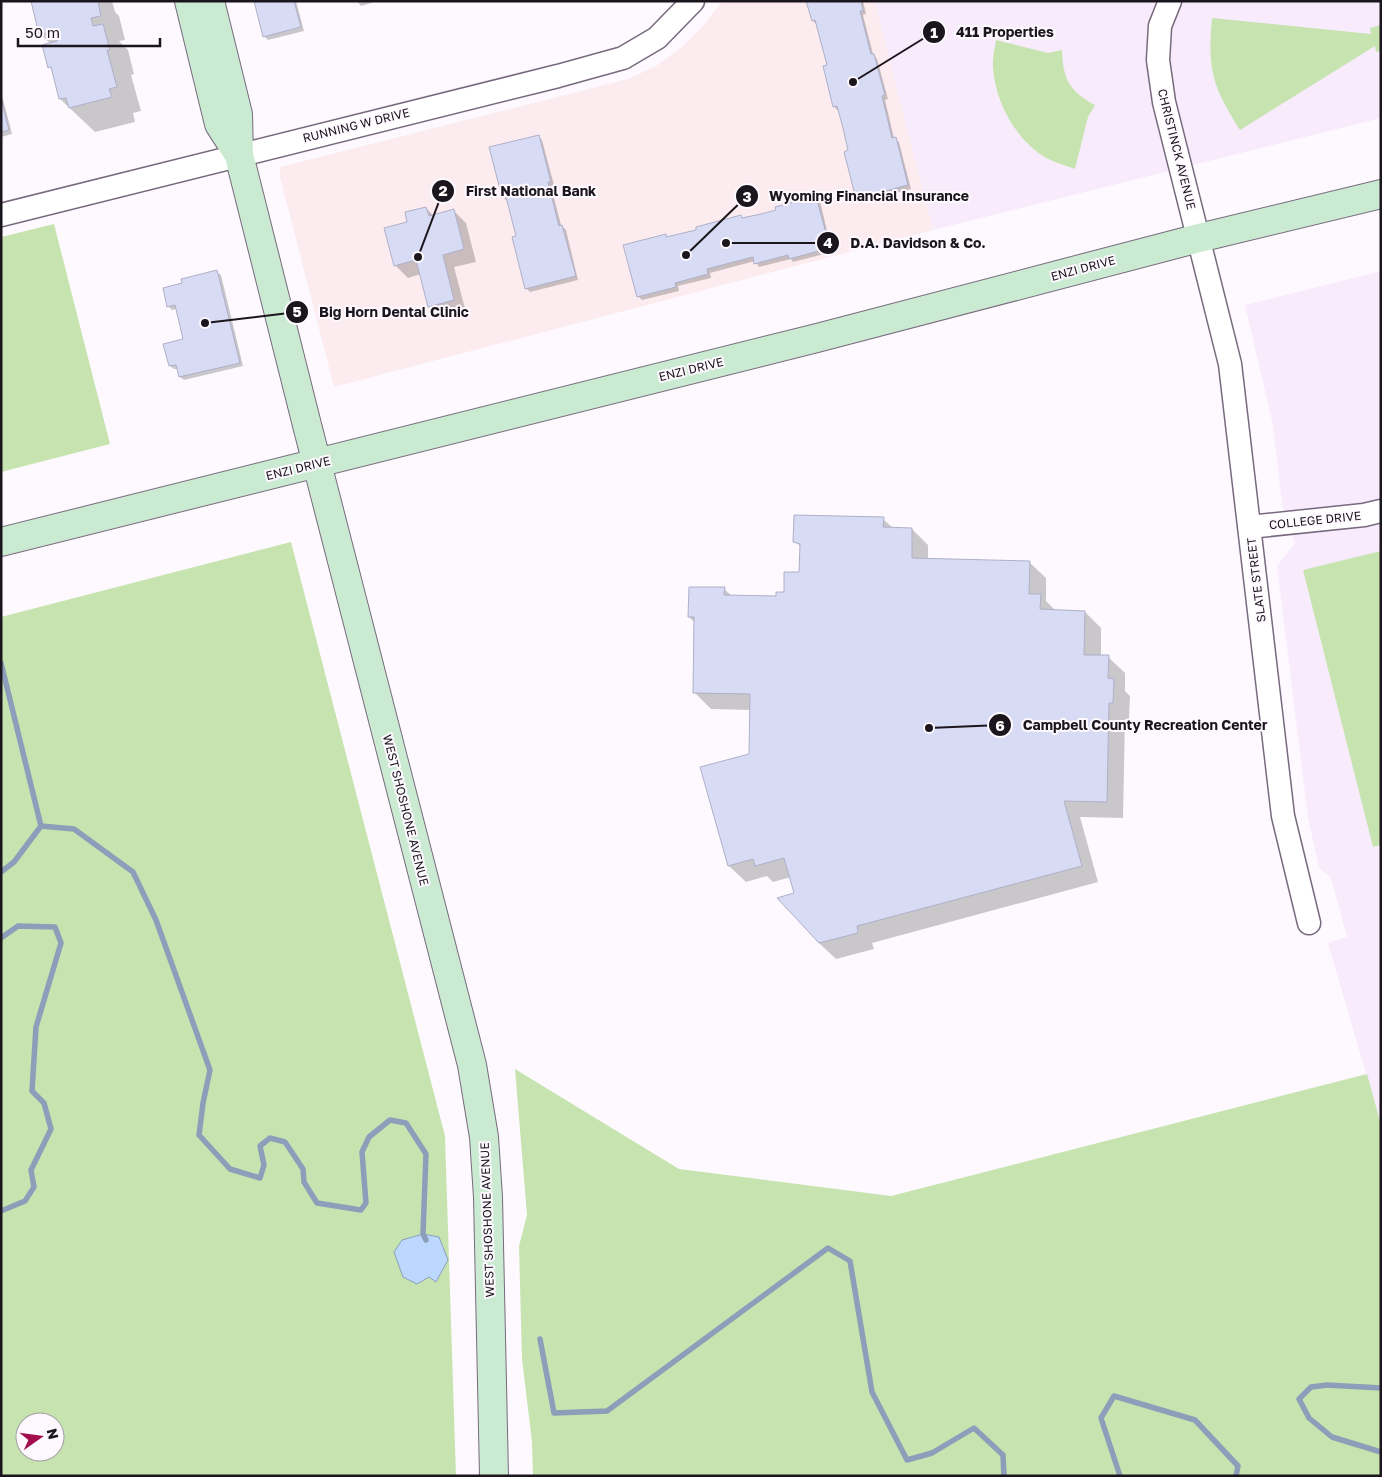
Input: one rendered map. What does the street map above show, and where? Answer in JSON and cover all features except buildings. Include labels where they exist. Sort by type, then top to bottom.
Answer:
[{"type":"street","points":[[189,1],[219,124],[239,155]]},
{"type":"street","points":[[210,1],[238,114],[239,155]]},
{"type":"street","name":"RUNNING W DRIVE","points":[[1,215],[558,76],[623,58],[657,38],[693,1]]},
{"type":"street","name":"CHRISTINCK AVENUE","points":[[1170,1],[1160,26],[1158,60],[1164,102],[1199,238]]},
{"type":"street","name":"WEST SHOSHONE AVENUE","points":[[239,155],[472,1065],[484,1137],[488,1197],[494,1476]]},
{"type":"street","name":"ENZI DRIVE","points":[[1,542],[817,338],[1199,238],[1381,194]]},
{"type":"street","name":"SLATE STREET","points":[[1199,238],[1230,364],[1283,816],[1309,923]]},
{"type":"street","name":"COLLEGE DRIVE","points":[[1250,527],[1364,515],[1381,511]]},
{"type":"shaded area","points":[[722,1],[875,1],[933,230],[334,387],[280,177],[280,167],[628,79],[656,66],[682,47],[704,25]]},
{"type":"shaded area","points":[[875,1],[1381,1],[1381,118],[933,230]]},
{"type":"shaded area","points":[[1381,271],[1381,1125],[1328,943],[1347,937],[1331,878],[1319,868],[1308,818],[1277,566],[1295,543],[1282,504],[1273,425],[1245,305]]},
{"type":"green space","points":[[1212,18],[1371,34],[1370,28],[1381,25],[1381,51],[1376,52],[1375,46],[1240,130],[1224,102],[1214,77],[1210,51]]},
{"type":"green space","points":[[996,40],[1048,53],[1062,50],[1064,69],[1069,83],[1079,95],[1095,105],[1088,117],[1075,169],[1054,162],[1033,148],[1023,139],[1008,117],[1002,105],[995,80],[993,60]]},
{"type":"green space","points":[[54,224],[110,444],[1,472],[1,237]]},
{"type":"green space","points":[[291,542],[445,1136],[456,1476],[1,1476],[1,617]]},
{"type":"green space","points":[[1381,551],[1381,845],[1373,847],[1303,570]]},
{"type":"green space","points":[[515,1069],[679,1169],[891,1196],[1367,1074],[1381,1125],[1381,1476],[533,1476],[532,1442],[522,1359],[519,1246],[527,1215]]},
{"type":"water","points":[[423,1234],[439,1237],[448,1260],[436,1282],[429,1277],[417,1284],[403,1277],[394,1252],[402,1240]]},
{"type":"waterway","points":[[1,663],[41,826]]},
{"type":"waterway","points":[[1,872],[14,862],[41,826],[74,829],[133,872],[156,920],[210,1070],[199,1135],[230,1169],[260,1178],[264,1165],[260,1146],[270,1138],[285,1142],[303,1169],[304,1182],[317,1203],[361,1210],[366,1203],[362,1152],[369,1137],[390,1120],[406,1123],[426,1154],[423,1234],[426,1240]]},
{"type":"waterway","points":[[1,938],[18,926],[55,927],[61,943],[36,1027],[32,1091],[44,1103],[51,1129],[31,1170],[34,1187],[25,1201],[1,1211]]},
{"type":"waterway","points":[[540,1339],[554,1413],[607,1411],[828,1248],[850,1261],[872,1392],[907,1460],[932,1453],[974,1428],[1003,1455],[1004,1476]]},
{"type":"waterway","points":[[1381,1388],[1327,1385],[1311,1387],[1299,1399],[1309,1418],[1332,1437],[1381,1452]]},
{"type":"waterway","points":[[1120,1476],[1101,1418],[1114,1396],[1195,1420],[1238,1466],[1236,1476]]},
{"type":"place","name":"411 Properties","points":[[853,82]]},
{"type":"place","name":"D.A. Davidson & Co.","points":[[726,243]]},
{"type":"place","name":"Wyoming Financial Insurance","points":[[686,255]]},
{"type":"place","name":"First National Bank","points":[[418,257]]},
{"type":"place","name":"Big Horn Dental Clinic","points":[[205,323]]},
{"type":"place","name":"Campbell County Recreation Center","points":[[929,728]]}]
